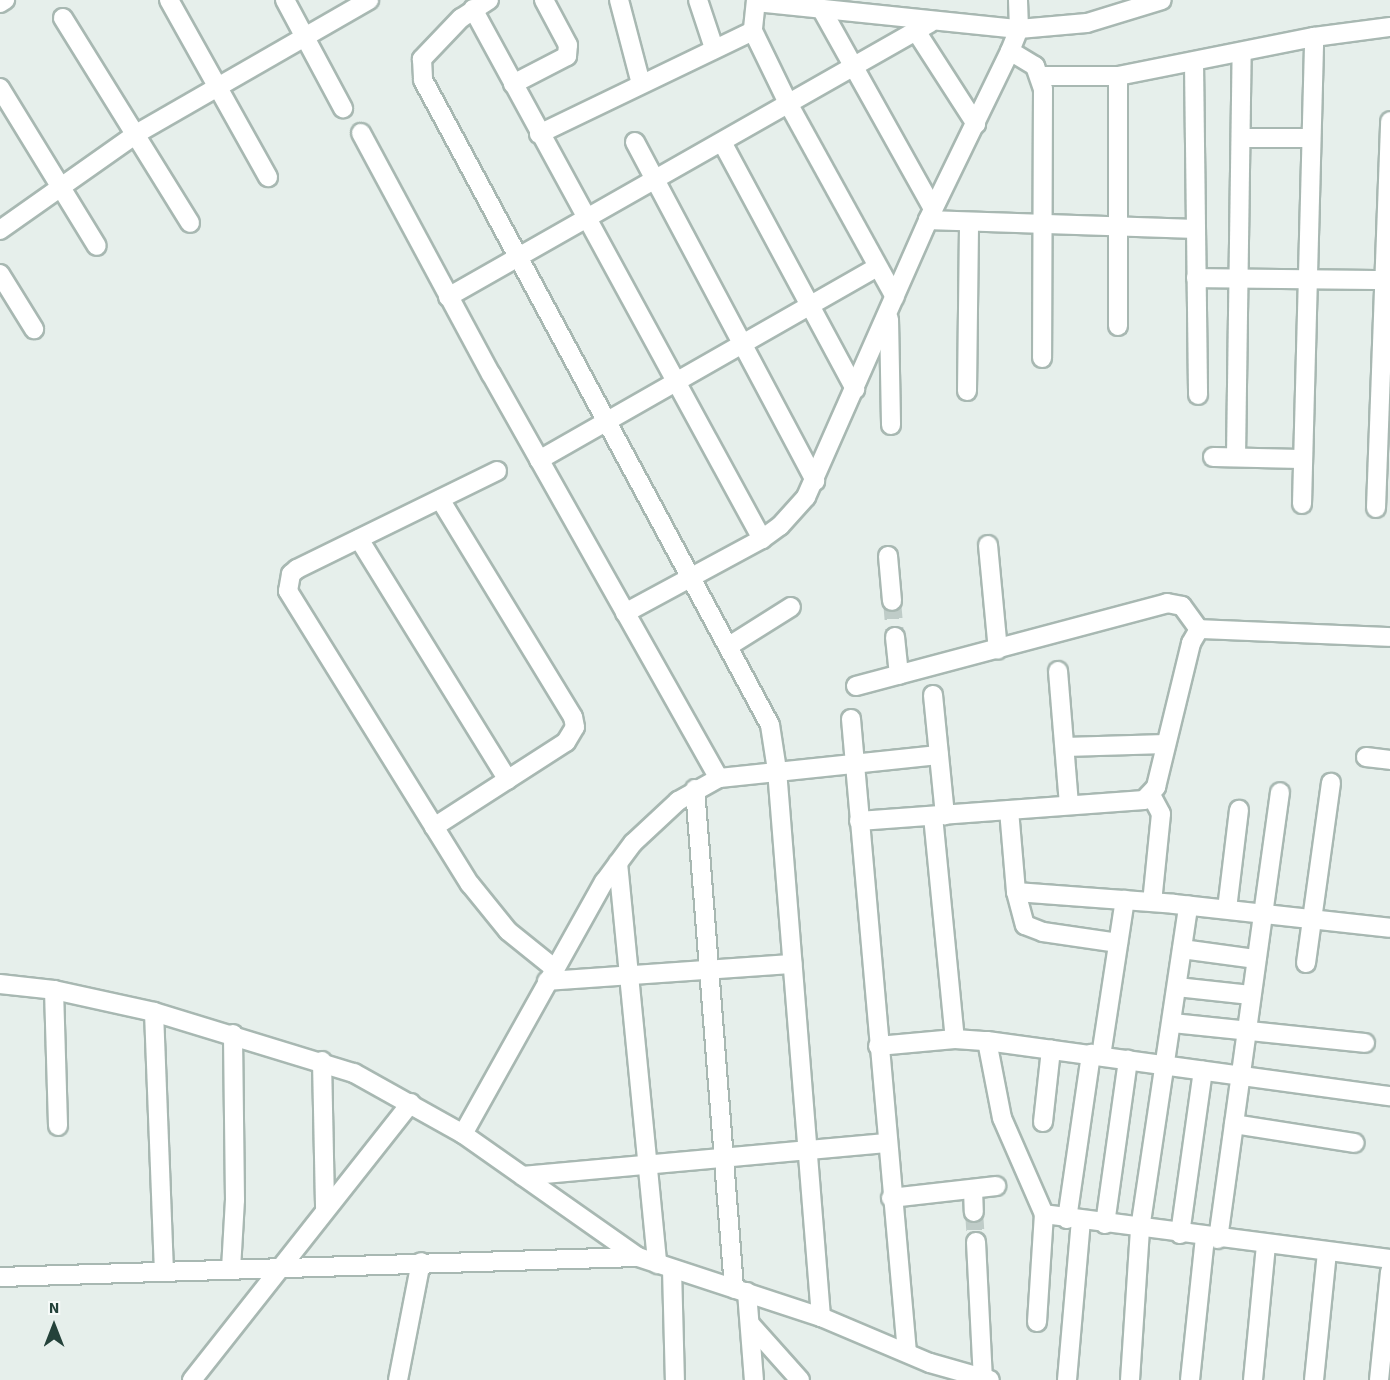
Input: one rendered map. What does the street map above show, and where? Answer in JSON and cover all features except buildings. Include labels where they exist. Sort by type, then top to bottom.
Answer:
[{"type":"street","points":[[0,3],[5,0]]},
{"type":"street","points":[[170,0],[267,177]]},
{"type":"street","points":[[285,0],[343,108]]},
{"type":"street","points":[[0,230],[136,134],[303,35],[350,4],[369,0]]},
{"type":"street","points":[[513,84],[567,56],[568,45],[544,0]]},
{"type":"street","points":[[619,0],[641,84]]},
{"type":"street","points":[[698,0],[714,48]]},
{"type":"street","points":[[625,613],[762,539],[794,513],[815,481],[931,215],[1010,51],[1018,29],[1018,0]]},
{"type":"street","points":[[891,425],[892,304],[878,267],[789,105],[753,31],[756,1],[923,27],[1018,29],[1087,23],[1138,4],[1162,0]]},
{"type":"street","points":[[762,539],[539,134],[513,84],[481,5],[422,59],[420,70],[517,256],[765,711],[777,770],[821,1317]]},
{"type":"street","points":[[822,10],[931,215]]},
{"type":"street","points":[[63,18],[190,223]]},
{"type":"street","points":[[448,297],[585,217],[789,105],[923,27]]},
{"type":"street","points":[[923,27],[976,124]]},
{"type":"street","points":[[1042,76],[1119,76],[1194,63],[1314,37],[1390,27]]},
{"type":"street","points":[[539,134],[753,31]]},
{"type":"street","points":[[1302,504],[1306,278],[1314,37]]},
{"type":"street","points":[[1010,51],[1030,62],[1042,76],[1042,358]]},
{"type":"street","points":[[1236,457],[1242,52]]},
{"type":"street","points":[[1194,63],[1198,395]]},
{"type":"street","points":[[1118,326],[1119,76]]},
{"type":"street","points":[[0,88],[97,246]]},
{"type":"street","points":[[1376,508],[1385,406],[1390,122]]},
{"type":"street","points":[[361,133],[538,460],[719,778]]},
{"type":"street","points":[[1241,138],[1311,138]]},
{"type":"street","points":[[635,142],[745,345],[815,481]]},
{"type":"street","points":[[722,142],[855,389]]},
{"type":"street","points":[[931,215],[969,222],[1195,229]]},
{"type":"street","points":[[967,391],[969,222]]},
{"type":"street","points":[[538,460],[745,345],[878,267]]},
{"type":"street","points":[[0,274],[34,329]]},
{"type":"street","points":[[1196,278],[1386,280]]},
{"type":"street","points":[[1213,457],[1302,459]]},
{"type":"street","points":[[497,471],[297,569],[291,574],[288,591],[475,891],[550,974],[631,976],[792,964]]},
{"type":"street","points":[[434,827],[566,742],[575,727],[573,717],[440,499]]},
{"type":"street","points":[[359,539],[507,780]]},
{"type":"street","points":[[988,545],[998,650]]},
{"type":"street","points":[[888,556],[892,601]]},
{"type":"street","points":[[856,686],[998,650],[1167,603],[1182,606],[1199,628],[1390,637]]},
{"type":"street","points":[[729,646],[791,608]]},
{"type":"street","points":[[1152,902],[1161,814],[1151,795],[1191,643],[1199,628]]},
{"type":"street","points":[[896,637],[899,675]]},
{"type":"street","points":[[1058,670],[1069,806]]},
{"type":"street","points":[[933,695],[939,755],[939,816],[955,1039]]},
{"type":"street","points":[[851,719],[885,1143],[907,1353]]},
{"type":"street","points":[[1065,747],[1166,744]]},
{"type":"street","points":[[463,1134],[550,974],[618,863],[658,819],[695,789],[719,778],[777,770],[939,755]]},
{"type":"street","points":[[1366,757],[1390,760]]},
{"type":"street","points":[[1306,963],[1330,783]]},
{"type":"street","points":[[695,789],[727,1157],[741,1290],[750,1324],[754,1380]]},
{"type":"street","points":[[1190,1380],[1212,1238],[1234,1124],[1280,792]]},
{"type":"street","points":[[859,821],[1132,802],[1151,795]]},
{"type":"street","points":[[1010,810],[1016,892],[1021,918],[1033,929],[1118,943]]},
{"type":"street","points":[[1227,909],[1239,810]]},
{"type":"street","points":[[618,863],[649,1164],[664,1267],[675,1380]]},
{"type":"street","points":[[1016,892],[1227,909],[1390,928]]},
{"type":"street","points":[[1067,1380],[1074,1220],[1096,1055],[1125,900]]},
{"type":"street","points":[[1130,1380],[1140,1228],[1166,1066],[1188,906]]},
{"type":"street","points":[[1182,949],[1256,959]]},
{"type":"street","points":[[0,984],[54,990],[154,1012],[322,1061],[384,1087],[463,1134],[638,1257],[821,1317],[907,1353],[929,1371],[986,1379],[976,1242]]},
{"type":"street","points":[[1177,987],[1251,995]]},
{"type":"street","points":[[54,990],[58,1126]]},
{"type":"street","points":[[154,1012],[164,1272]]},
{"type":"street","points":[[1172,1023],[1365,1043]]},
{"type":"street","points":[[231,1269],[235,1200],[232,1034]]},
{"type":"street","points":[[878,1046],[955,1039],[987,1041],[1390,1096]]},
{"type":"street","points":[[987,1041],[1002,1118],[1044,1215],[1037,1322]]},
{"type":"street","points":[[1043,1122],[1051,1049]]},
{"type":"street","points":[[1106,1224],[1128,1060]]},
{"type":"street","points":[[322,1061],[325,1209]]},
{"type":"street","points":[[1180,1234],[1203,1071]]},
{"type":"street","points":[[192,1380],[275,1279],[278,1267],[411,1103]]},
{"type":"street","points":[[1234,1124],[1355,1143]]},
{"type":"street","points":[[523,1176],[885,1143]]},
{"type":"street","points":[[891,1198],[996,1186]]},
{"type":"street","points":[[973,1189],[975,1212]]},
{"type":"street","points":[[1044,1215],[1390,1259]]},
{"type":"street","points":[[1253,1380],[1266,1245]]},
{"type":"street","points":[[1314,1380],[1327,1252]]},
{"type":"street","points":[[0,1277],[421,1262],[638,1257]]},
{"type":"street","points":[[398,1380],[421,1262]]},
{"type":"street","points":[[1379,1380],[1390,1272]]},
{"type":"street","points":[[750,1324],[800,1380]]},
{"type":"tunnel","points":[[892,601],[895,637]]},
{"type":"tunnel","points":[[974,1212],[976,1242]]}]
